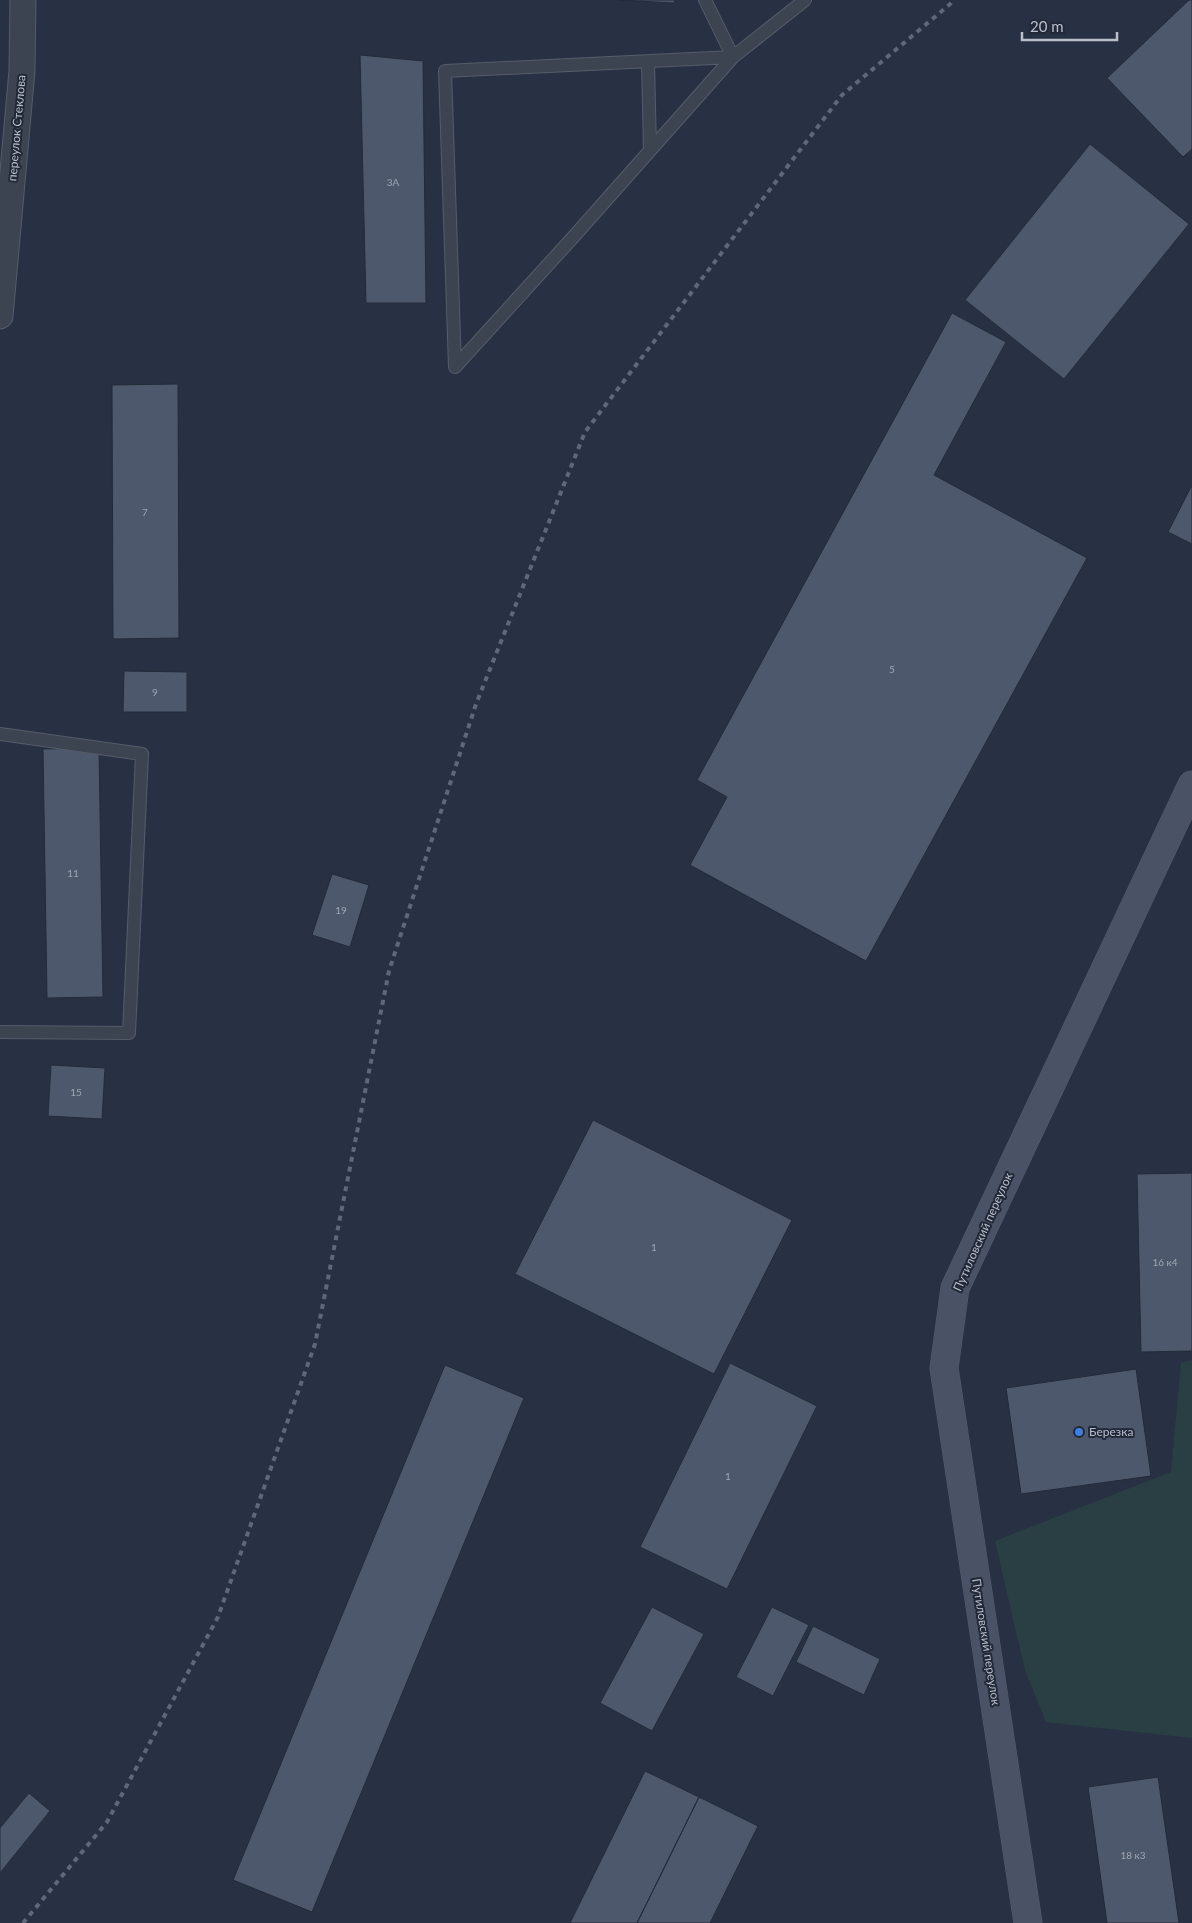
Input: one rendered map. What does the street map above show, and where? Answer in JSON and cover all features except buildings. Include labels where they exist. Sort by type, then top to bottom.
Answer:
[{"type":"main road","name":"Путиловский переулок","points":[[1028,1923],[944,1368],[955,1288],[1192,785]]},
{"type":"street","name":"переулок Стеклова","points":[[0,316],[22,71],[22,0]]},
{"type":"lane","points":[[706,0],[733,57]]},
{"type":"lane","points":[[733,57],[445,71],[455,368],[733,57],[805,0]]},
{"type":"lane","points":[[648,62],[650,150]]},
{"type":"lane","points":[[0,734],[142,754],[130,1033],[0,1032]]},
{"type":"green space","points":[[1192,1360],[1192,1738],[1046,1722],[1025,1670],[995,1541],[1171,1472],[1181,1363]]},
{"type":"railway","points":[[23,1923],[107,1822],[218,1617],[315,1344],[389,971],[476,704],[585,432],[842,95],[955,0]]},
{"type":"place","name":"Березка","points":[[1079,1432]]}]
